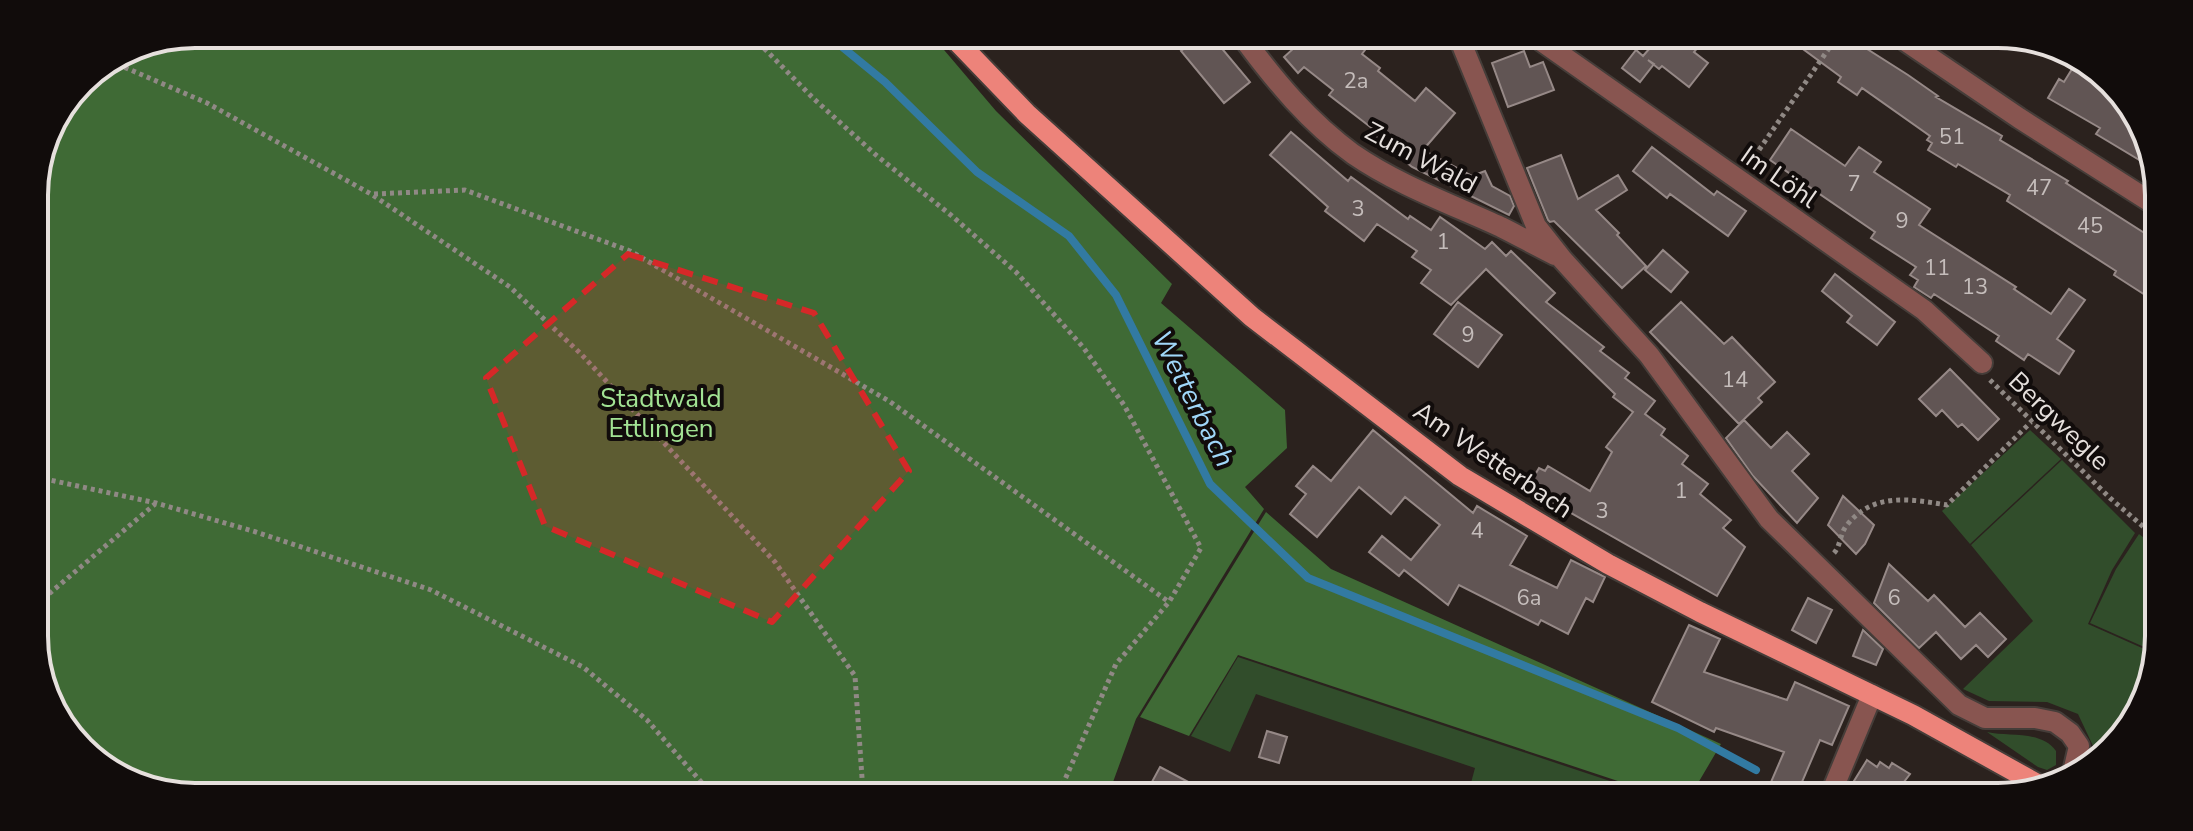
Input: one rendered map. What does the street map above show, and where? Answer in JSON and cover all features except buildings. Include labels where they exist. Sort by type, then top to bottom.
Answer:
[{"type":"main road","name":"Am Wetterbach","points":[[963,48],[1059,143],[1252,317],[1460,476],[1608,564],[1713,619],[1872,695],[2029,780]]},
{"type":"street","name":"Zum Wald","points":[[1251,48],[1273,79],[1308,117],[1353,154],[1392,178],[1501,227],[1562,259]]},
{"type":"street","points":[[1463,48],[1536,226],[1649,355],[1756,503],[1932,680],[1966,709],[1985,718],[2035,718],[2055,722],[2070,733],[2079,746],[2076,761]]},
{"type":"street","name":"Im Löhl","points":[[1551,48],[1924,310],[1982,363]]},
{"type":"street","points":[[1916,48],[2145,198]]},
{"type":"street","points":[[1835,783],[1872,695]]},
{"type":"path","points":[[764,48],[876,155],[1016,272],[1083,347],[1124,405],[1201,548],[1169,602],[1116,664],[1063,783]]},
{"type":"path","points":[[1738,180],[1829,48]]},
{"type":"path","points":[[123,67],[207,103],[371,194],[510,287],[581,354],[775,562],[855,676],[862,783]]},
{"type":"path","points":[[371,194],[465,190],[630,251],[889,401],[1169,602]]},
{"type":"path","name":"Bergwegle","points":[[1982,363],[1981,371],[2031,422],[2145,528]]},
{"type":"path","points":[[1820,569],[1838,549],[1844,528],[1862,509],[1890,499],[1947,505],[2031,422]]},
{"type":"path","points":[[48,480],[156,503],[256,532],[431,590],[583,667],[647,720],[702,783]]},
{"type":"path","points":[[48,595],[156,503]]},
{"type":"highlighted area","points":[[628,254],[814,313],[909,471],[772,622],[545,526],[486,378]]},
{"type":"green space","name":"Stadtwald Ettlingen","points":[[942,48],[996,111],[1172,284],[1161,303],[1285,410],[1287,448],[1245,487],[1264,509],[1136,719],[1113,783],[185,783],[130,768],[98,747],[73,718],[56,683],[49,655],[48,185],[53,157],[63,130],[91,91],[113,73],[139,59],[176,49]]},
{"type":"green space","points":[[2030,430],[2061,459],[1970,544],[1942,511]]},
{"type":"green space","points":[[2062,460],[2135,533],[2112,570],[2088,624],[2145,649],[2142,665],[2130,701],[2115,725],[2094,747],[2078,714],[2047,702],[1989,701],[1963,689],[2033,621],[1971,545]]},
{"type":"green space","points":[[1266,512],[1331,569],[1721,744],[1698,783],[1624,783],[1238,655],[1189,736],[1140,717]]},
{"type":"green space","points":[[2139,534],[2145,539],[2145,647],[2090,623],[2116,569]]},
{"type":"green space","points":[[1238,657],[1616,783],[1471,783],[1475,768],[1256,694],[1230,752],[1191,736]]},
{"type":"green space","points":[[1987,732],[2042,740],[2056,751],[2056,765],[2047,770],[2038,767]]},
{"type":"waterway","name":"Wetterbach","points":[[843,48],[885,82],[977,172],[1069,236],[1116,295],[1210,484],[1308,578],[1678,728],[1756,770]]}]
